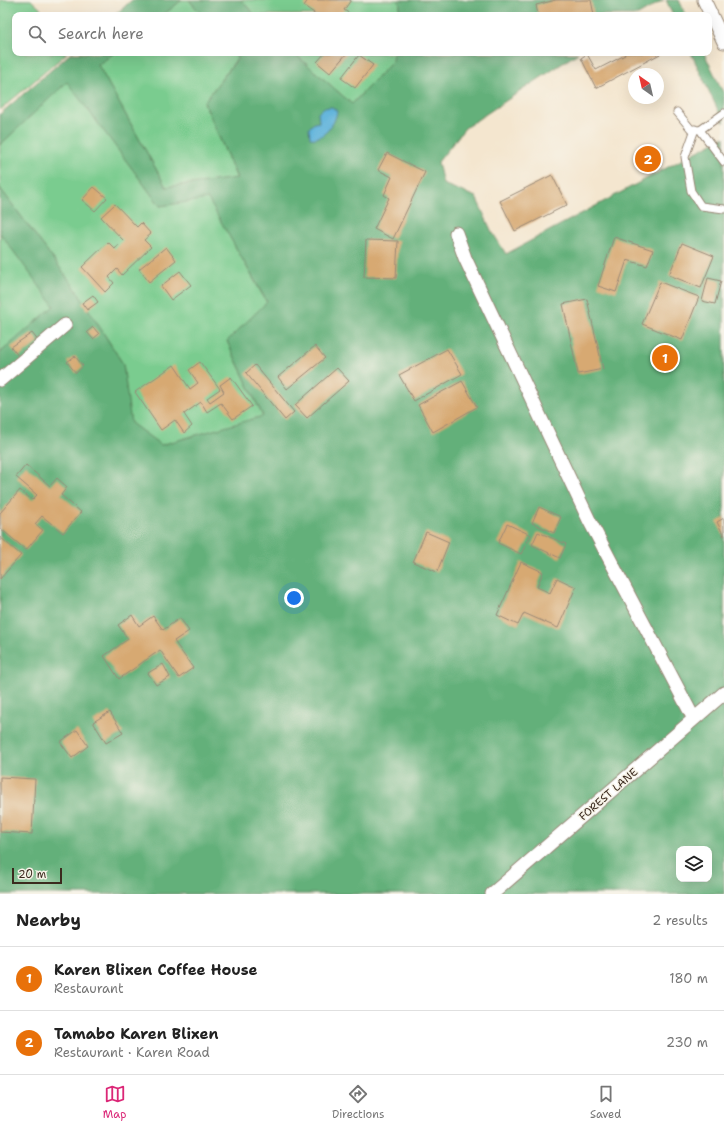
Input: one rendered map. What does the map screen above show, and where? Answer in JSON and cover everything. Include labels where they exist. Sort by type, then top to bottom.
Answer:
[{"type":"street","points":[[704,0],[710,12]]},
{"type":"street","points":[[712,17],[724,42]]},
{"type":"street","points":[[456,233],[468,264],[589,520],[694,719]]},
{"type":"street","points":[[0,380],[65,325]]},
{"type":"street","name":"FOREST LANE","points":[[492,894],[724,693]]},
{"type":"lane","points":[[677,112],[691,129],[698,130],[724,162]]},
{"type":"lane","points":[[724,113],[698,130],[685,157],[691,191],[701,206],[724,209]]},
{"type":"green space","points":[[0,0],[31,0],[44,12],[12,12],[12,56],[63,56],[0,110]]},
{"type":"green space","points":[[132,0],[182,0],[167,12],[118,12]]},
{"type":"green space","points":[[182,0],[189,0],[199,12],[167,12]]},
{"type":"green space","points":[[189,0],[241,0],[252,12],[199,12]]},
{"type":"green space","points":[[241,0],[398,0],[400,4],[399,12],[252,12]]},
{"type":"green space","points":[[398,0],[664,0],[643,12],[399,12],[400,4]]},
{"type":"green space","points":[[666,0],[679,0],[685,12],[672,12]]},
{"type":"green space","points":[[68,56],[110,56],[98,65],[166,187],[237,178],[204,102],[238,58],[236,56],[297,56],[352,104],[392,62],[393,56],[573,56],[465,128],[438,162],[443,184],[476,197],[491,230],[506,254],[724,137],[724,894],[0,894],[0,353],[54,306],[0,233],[0,188],[75,288],[123,364],[131,423],[161,445],[263,416],[227,341],[267,302],[208,199],[160,206],[67,82],[0,145],[0,114]]},
{"type":"green space","points":[[110,56],[237,56],[238,57],[204,102],[237,179],[166,187],[98,65]]},
{"type":"green space","points":[[297,56],[393,56],[392,62],[352,104]]},
{"type":"green space","points":[[692,56],[705,56],[724,94],[724,123]]},
{"type":"green space","points":[[67,81],[160,206],[208,198],[267,303],[227,341],[263,417],[161,445],[130,423],[123,364],[75,288],[0,188],[0,145]]},
{"type":"green space","points":[[0,233],[55,306],[0,353]]},
{"type":"water","points":[[332,107],[337,111],[331,126],[320,137],[310,138],[309,128],[314,123],[319,122],[318,113],[323,108]]},
{"type":"building","points":[[308,0],[351,0],[344,10],[347,12],[313,12],[304,6]]},
{"type":"building","points":[[556,0],[591,0],[593,12],[537,12],[536,5]]},
{"type":"building","points":[[322,56],[344,56],[330,73],[317,62]]},
{"type":"building","points":[[358,56],[373,65],[355,88],[341,78]]},
{"type":"building","points":[[588,56],[596,70],[623,56],[656,56],[634,68],[628,68],[628,71],[596,88],[581,58]]},
{"type":"building","points":[[387,153],[425,172],[393,239],[374,229],[389,198],[384,195],[392,177],[378,170]]},
{"type":"building","points":[[552,175],[567,205],[515,231],[500,201]]},
{"type":"building","points":[[94,187],[107,198],[95,211],[82,200]]},
{"type":"building","points":[[115,204],[137,227],[141,223],[151,234],[144,240],[151,247],[122,275],[117,269],[109,277],[114,283],[105,292],[82,267],[108,242],[115,249],[123,240],[101,217]]},
{"type":"building","points":[[614,237],[653,250],[647,266],[627,260],[616,292],[598,286]]},
{"type":"building","points":[[366,240],[398,241],[396,278],[364,277]]},
{"type":"building","points":[[682,243],[714,256],[701,288],[669,275]]},
{"type":"building","points":[[166,247],[176,260],[149,282],[139,269]]},
{"type":"building","points":[[180,271],[191,285],[171,300],[161,286]]},
{"type":"building","points":[[708,278],[721,281],[715,304],[702,301]]},
{"type":"building","points":[[660,282],[699,297],[682,340],[642,324]]},
{"type":"building","points":[[93,295],[98,302],[87,310],[82,303]]},
{"type":"building","points":[[587,299],[603,369],[578,374],[563,304]]},
{"type":"building","points":[[93,327],[99,334],[93,339],[87,332]]},
{"type":"building","points":[[32,333],[39,342],[19,357],[11,347]]},
{"type":"building","points":[[315,346],[325,358],[287,389],[278,377]]},
{"type":"building","points":[[447,349],[462,374],[414,401],[399,375]]},
{"type":"building","points":[[75,356],[83,366],[76,373],[67,362]]},
{"type":"building","points":[[200,362],[220,389],[207,398],[210,402],[224,392],[220,385],[231,377],[252,406],[233,419],[221,403],[207,412],[201,402],[184,414],[192,426],[184,433],[175,420],[161,430],[135,392],[174,365],[190,389],[198,383],[189,370]]},
{"type":"building","points":[[255,365],[294,412],[285,420],[246,373]]},
{"type":"building","points":[[337,368],[349,381],[307,418],[295,405]]},
{"type":"building","points":[[462,381],[477,407],[433,432],[418,405]]},
{"type":"building","points":[[26,465],[50,486],[57,478],[67,487],[61,495],[81,512],[63,533],[42,516],[35,524],[43,530],[26,550],[0,528],[0,513],[20,490],[32,500],[37,495],[16,477]]},
{"type":"building","points":[[539,507],[561,517],[554,533],[532,523]]},
{"type":"building","points":[[724,518],[724,536],[717,522]]},
{"type":"building","points":[[507,524],[531,535],[521,554],[498,543]]},
{"type":"building","points":[[426,532],[449,542],[437,572],[413,562]]},
{"type":"building","points":[[538,532],[566,544],[560,558],[532,545]]},
{"type":"building","points":[[0,537],[21,555],[0,579]]},
{"type":"building","points":[[521,562],[543,572],[537,587],[550,593],[557,578],[576,587],[558,628],[524,613],[518,625],[497,615]]},
{"type":"building","points":[[132,615],[139,626],[153,616],[163,630],[180,618],[189,631],[174,641],[193,668],[179,678],[160,650],[119,679],[104,656],[128,639],[118,625]]},
{"type":"building","points":[[163,664],[170,677],[156,685],[148,673]]},
{"type":"building","points":[[110,712],[123,733],[106,743],[93,722]]},
{"type":"building","points":[[77,730],[88,746],[72,758],[60,742]]},
{"type":"building","points":[[0,777],[35,779],[32,834],[0,832]]},
{"type":"place","name":"Tamabo Karen Blixen","points":[[648,159]]},
{"type":"place","name":"Karen Blixen Coffee House","points":[[665,358]]}]
